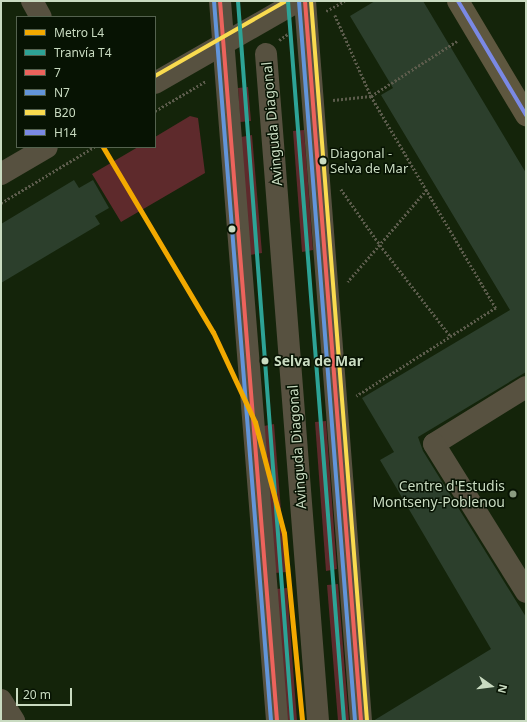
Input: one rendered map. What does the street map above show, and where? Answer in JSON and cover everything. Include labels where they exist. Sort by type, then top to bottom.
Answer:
[{"type":"main road","points":[[458,1],[526,115]]},
{"type":"street","points":[[32,1],[40,16]]},
{"type":"street","points":[[220,1],[277,721]]},
{"type":"street","points":[[156,82],[223,42],[298,1]]},
{"type":"street","points":[[305,1],[360,721]]},
{"type":"street","name":"Avinguda Diagonal","points":[[266,54],[318,721]]},
{"type":"street","points":[[1,174],[45,148]]},
{"type":"street","points":[[526,387],[434,444],[526,592]]},
{"type":"street","points":[[1,700],[14,721]]},
{"type":"path","points":[[322,14],[344,1]]},
{"type":"path","points":[[335,15],[371,96],[496,308],[357,396]]},
{"type":"path","points":[[333,100],[371,96],[457,41]]},
{"type":"path","points":[[156,110],[210,79]]},
{"type":"path","points":[[1,203],[92,148]]},
{"type":"path","points":[[341,189],[380,244],[451,337]]},
{"type":"path","points":[[348,282],[427,190]]},
{"type":"shaded area","points":[[248,87],[251,121],[240,122],[238,88]]},
{"type":"shaded area","points":[[190,116],[198,118],[205,173],[121,222],[92,174],[136,148],[156,148],[156,136]]},
{"type":"shaded area","points":[[304,130],[313,250],[302,252],[293,131]]},
{"type":"shaded area","points":[[252,135],[262,253],[250,255],[241,137]]},
{"type":"shaded area","points":[[326,421],[337,569],[326,571],[315,422]]},
{"type":"shaded area","points":[[274,424],[286,572],[275,573],[264,426]]},
{"type":"shaded area","points":[[338,584],[349,721],[338,721],[327,585]]},
{"type":"shaded area","points":[[287,588],[297,721],[286,721],[276,589]]},
{"type":"building","points":[[375,1],[423,1],[526,173],[526,372],[418,437],[423,451],[526,617],[526,721],[373,721],[491,649],[380,460],[394,452],[362,398],[510,310],[381,95],[393,88],[350,16]]},
{"type":"building","points":[[74,180],[79,188],[93,180],[109,208],[95,216],[100,224],[1,283],[1,224]]},
{"type":"metro line","name":"L4","points":[[104,148],[213,332],[255,422],[284,533],[302,721]]},
{"type":"tram line","name":"T4","points":[[238,1],[292,721]]},
{"type":"tram line","name":"T4","points":[[288,1],[344,721]]},
{"type":"transit line","name":"N7","points":[[214,1],[271,721]]},
{"type":"transit line","name":"7","points":[[220,1],[277,721]]},
{"type":"transit line","name":"B20","points":[[156,75],[286,1]]},
{"type":"transit line","name":"N7","points":[[299,1],[355,721]]},
{"type":"transit line","name":"7","points":[[305,1],[361,721]]},
{"type":"transit line","name":"B20","points":[[311,1],[367,721]]},
{"type":"transit line","name":"H14","points":[[458,1],[526,115]]},
{"type":"place","name":"Diagonal - Selva de Mar","points":[[323,161]]},
{"type":"place","name":"Selva de Mar","points":[[265,361]]},
{"type":"place","name":"Centre d'Estudis Montseny-Poblenou","points":[[513,494]]}]
